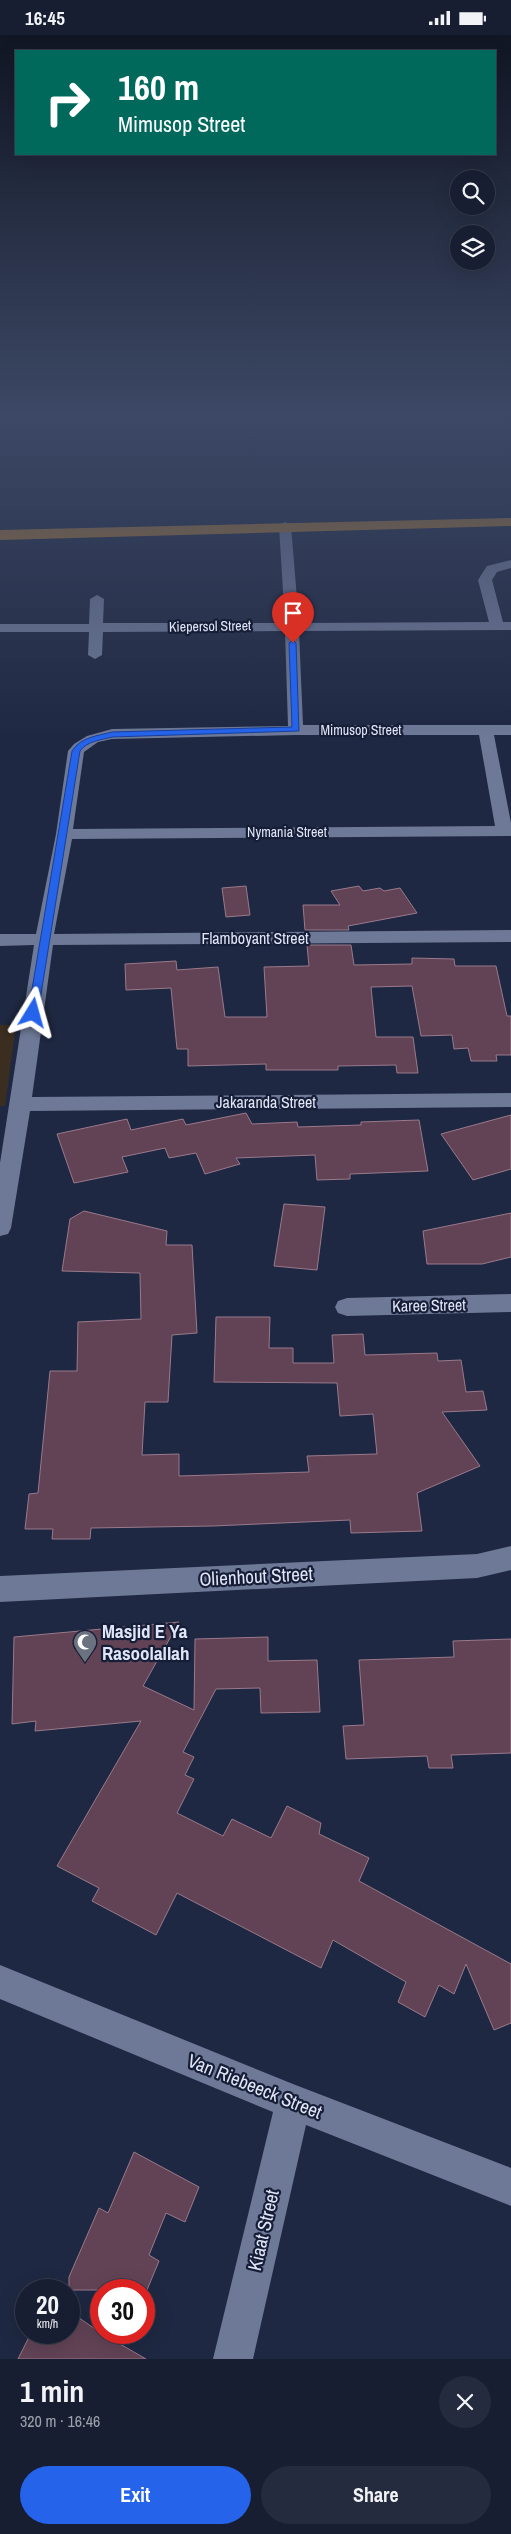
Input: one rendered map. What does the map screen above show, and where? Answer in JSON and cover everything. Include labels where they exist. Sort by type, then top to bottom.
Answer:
[{"type":"highway","points":[[0,535],[284,526],[485,522]]},
{"type":"street","points":[[284,526],[292,625],[296,730]]},
{"type":"street","points":[[504,626],[484,579],[492,569],[511,564]]},
{"type":"street","points":[[95,655],[97,599]]},
{"type":"street","name":"Kiepersol Street","points":[[0,628],[292,625],[504,626]]},
{"type":"street","name":"Mimusop Street","points":[[64,833],[76,751],[80,745],[91,739],[112,735],[296,730],[511,730]]},
{"type":"street","points":[[486,731],[508,831]]},
{"type":"street","name":"Nymania Street","points":[[64,833],[508,831]]},
{"type":"street","points":[[0,1229],[21,1104],[44,939],[64,833]]},
{"type":"street","name":"Flamboyant Street","points":[[0,940],[511,935]]},
{"type":"street","name":"Jakaranda Street","points":[[21,1104],[511,1100]]},
{"type":"street","name":"Karee Street","points":[[347,1307],[511,1304]]},
{"type":"street","name":"Olienhout Street","points":[[0,1589],[478,1566],[511,1558]]},
{"type":"street","name":"Van Riebeeck Street","points":[[0,1982],[511,2187]]},
{"type":"street","name":"Kiaat Street","points":[[233,2359],[293,2101]]},
{"type":"shaded area","points":[[0,1025],[16,1025],[5,1106],[0,1106]]},
{"type":"building","points":[[246,886],[250,915],[226,917],[222,888]]},
{"type":"building","points":[[359,886],[363,891],[380,888],[384,891],[400,888],[417,913],[348,926],[349,930],[305,930],[303,905],[340,905],[331,891]]},
{"type":"building","points":[[307,945],[351,945],[354,965],[412,964],[412,958],[454,959],[455,966],[496,966],[507,1016],[511,1016],[511,1055],[496,1055],[497,1061],[471,1061],[468,1048],[454,1049],[452,1035],[421,1036],[412,986],[371,987],[376,1037],[413,1037],[418,1073],[397,1073],[396,1065],[338,1066],[338,1070],[266,1070],[266,1064],[188,1066],[188,1049],[177,1049],[171,988],[126,990],[125,964],[176,961],[177,970],[218,967],[225,1017],[267,1017],[264,967],[309,966]]},
{"type":"building","points":[[246,1113],[252,1124],[297,1122],[298,1127],[361,1125],[361,1122],[419,1120],[428,1171],[350,1174],[350,1179],[317,1180],[315,1155],[236,1158],[240,1164],[205,1174],[196,1153],[169,1158],[165,1148],[122,1157],[128,1172],[74,1183],[57,1134],[127,1119],[131,1130],[183,1119],[186,1125]]},
{"type":"building","points":[[511,1115],[511,1169],[473,1180],[441,1134]]},
{"type":"building","points":[[284,1204],[325,1207],[317,1270],[274,1266]]},
{"type":"building","points":[[84,1211],[167,1231],[166,1245],[192,1245],[197,1333],[172,1335],[168,1402],[145,1402],[142,1455],[179,1454],[179,1476],[309,1472],[307,1456],[377,1454],[373,1414],[340,1416],[337,1383],[214,1382],[216,1317],[270,1317],[269,1348],[293,1348],[293,1363],[334,1363],[332,1335],[363,1334],[365,1355],[437,1353],[438,1361],[461,1360],[466,1392],[483,1391],[487,1410],[442,1412],[480,1466],[417,1493],[422,1531],[351,1533],[350,1520],[213,1526],[91,1528],[90,1539],[52,1539],[53,1529],[25,1529],[29,1494],[38,1493],[50,1371],[77,1371],[78,1322],[141,1319],[140,1273],[62,1271],[70,1219]]},
{"type":"building","points":[[511,1213],[511,1257],[482,1264],[427,1264],[423,1231]]},
{"type":"building","points":[[179,1622],[143,1686],[194,1710],[195,1639],[268,1637],[268,1661],[317,1660],[320,1712],[261,1713],[260,1688],[216,1689],[183,1752],[194,1757],[185,1775],[194,1779],[177,1813],[223,1836],[232,1819],[271,1838],[287,1806],[321,1823],[319,1834],[369,1858],[359,1881],[511,1964],[511,2023],[494,2030],[466,1964],[454,1994],[439,1985],[425,2017],[398,2002],[406,1982],[333,1940],[321,1968],[177,1893],[156,1935],[92,1901],[99,1888],[57,1866],[141,1721],[35,1731],[36,1721],[12,1724],[14,1637]]},
{"type":"building","points":[[511,1639],[511,1753],[451,1755],[453,1768],[429,1768],[427,1756],[346,1759],[343,1726],[364,1725],[359,1660],[454,1657],[453,1641]]},
{"type":"building","points":[[134,2152],[199,2187],[185,2222],[166,2213],[149,2255],[159,2261],[152,2279],[90,2279],[90,2290],[80,2290],[80,2279],[69,2279],[69,2277],[99,2208],[108,2213]]},
{"type":"building","points":[[80,2319],[90,2325],[90,2344],[120,2344],[146,2359],[18,2359],[26,2344],[80,2344]]},
{"type":"place","name":"Masjid E Ya Rasoolallah","points":[[85,1663]]},
{"type":"route","points":[[33,1013],[76,751],[80,745],[91,739],[112,735],[296,730],[293,643]]}]
